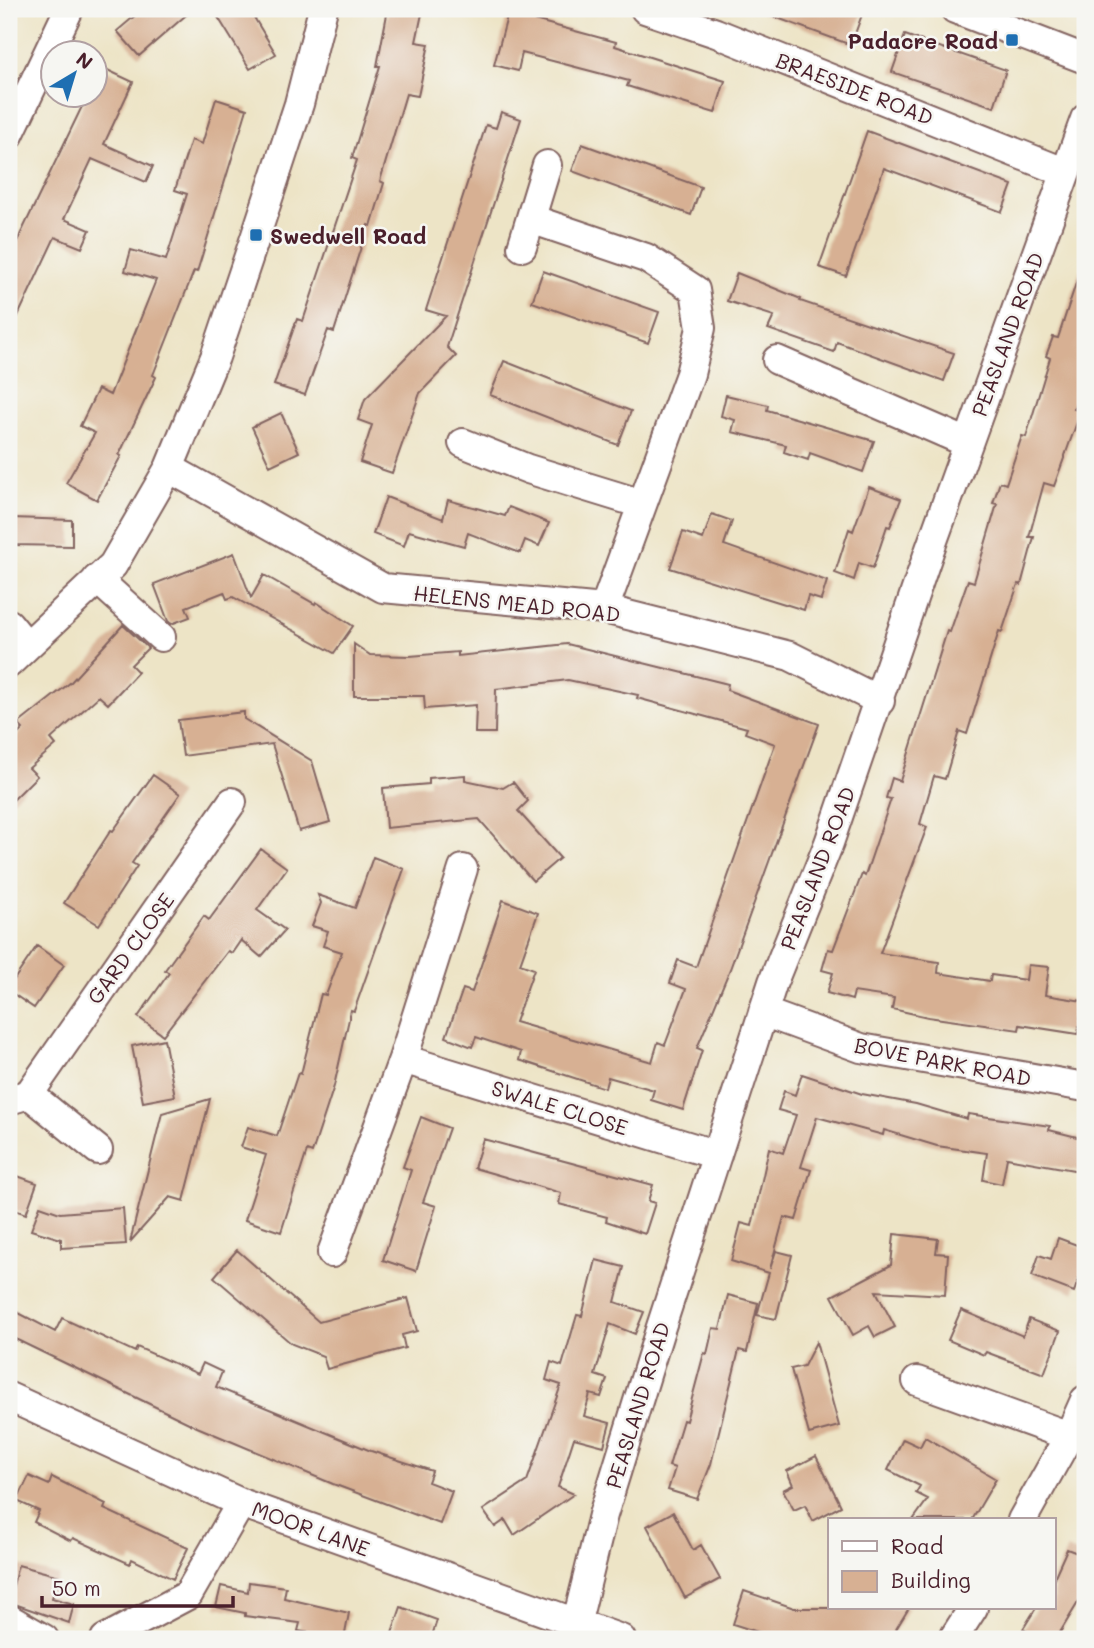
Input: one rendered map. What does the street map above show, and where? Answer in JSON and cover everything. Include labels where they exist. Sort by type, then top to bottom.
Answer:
[{"type":"street","points":[[9,135],[69,9]]},
{"type":"street","points":[[9,624],[18,654],[113,565],[169,468],[215,357],[252,247],[299,104],[323,9]]},
{"type":"street","name":"BRAESIDE ROAD","points":[[645,9],[716,33],[1064,172]]},
{"type":"street","points":[[955,9],[1085,59]]},
{"type":"street","name":"PEASLAND ROAD","points":[[576,1625],[607,1502],[764,1012],[880,701],[968,443],[1085,119]]},
{"type":"street","points":[[522,247],[547,165]]},
{"type":"street","points":[[531,219],[646,258],[695,290],[701,328],[692,363],[604,609]]},
{"type":"street","points":[[777,360],[968,443]]},
{"type":"street","points":[[463,443],[528,469],[642,504]]},
{"type":"street","name":"HELENS MEAD ROAD","points":[[169,468],[383,588],[604,609],[790,656],[880,701]]},
{"type":"street","points":[[97,579],[161,637]]},
{"type":"street","name":"GARD CLOSE","points":[[98,1150],[19,1097],[232,803]]},
{"type":"street","points":[[332,1253],[403,1059],[464,869]]},
{"type":"street","name":"BOVE PARK ROAD","points":[[764,1012],[861,1048],[1085,1087]]},
{"type":"street","name":"SWALE CLOSE","points":[[403,1059],[717,1155]]},
{"type":"street","points":[[917,1381],[1069,1436]]},
{"type":"street","name":"MOOR LANE","points":[[9,1397],[242,1503],[621,1639]]},
{"type":"street","points":[[1023,1518],[1069,1436],[1085,1399]]},
{"type":"street","points":[[105,1639],[188,1595],[242,1503]]},
{"type":"street","points":[[961,1637],[972,1610]]},
{"type":"street","points":[[9,1619],[44,1639]]},
{"type":"building","points":[[143,9],[193,9],[139,56],[117,31]]},
{"type":"building","points":[[213,9],[249,9],[276,54],[250,69]]},
{"type":"building","points":[[388,9],[423,9],[416,42],[429,44],[418,96],[406,94],[380,181],[384,183],[371,226],[368,225],[334,332],[328,330],[305,395],[274,385],[297,319],[303,321],[357,160],[352,158],[380,66],[377,66]]},
{"type":"building","points":[[864,9],[851,45],[758,11]]},
{"type":"building","points":[[508,13],[616,42],[615,46],[725,81],[715,113],[627,86],[629,81],[522,53],[518,71],[494,65]]},
{"type":"building","points":[[905,35],[1006,70],[994,107],[892,72]]},
{"type":"building","points":[[108,70],[133,82],[104,144],[153,166],[146,182],[92,159],[64,219],[90,230],[82,248],[55,237],[9,335],[9,258],[81,108],[108,108]]},
{"type":"building","points":[[216,99],[247,109],[197,272],[194,271],[153,375],[156,377],[119,455],[121,456],[97,500],[66,483],[95,433],[80,426],[98,389],[110,395],[156,280],[125,271],[131,250],[166,260],[187,194],[175,190],[191,140],[202,144]]},
{"type":"building","points":[[501,112],[521,119],[447,347],[456,356],[420,393],[392,473],[360,462],[372,425],[358,420],[365,399],[446,316],[426,310],[486,125],[496,128]]},
{"type":"building","points":[[867,131],[1012,185],[1002,212],[884,168],[846,276],[819,267]]},
{"type":"building","points":[[582,144],[701,187],[691,215],[572,171]]},
{"type":"building","points":[[1081,268],[1085,268],[1085,376],[1074,409],[1081,411],[1054,486],[1044,483],[1029,537],[1034,537],[1021,585],[1018,584],[1002,632],[999,631],[967,734],[959,731],[945,779],[934,776],[920,824],[927,827],[880,953],[939,962],[938,973],[990,981],[991,975],[1026,980],[1028,965],[1049,967],[1045,995],[1083,1001],[1078,1034],[1020,1025],[1019,1030],[928,1017],[892,1009],[894,998],[854,992],[852,1000],[827,993],[833,973],[822,970],[828,949],[833,950],[862,874],[865,876],[891,799],[886,798],[892,778],[900,781],[947,631],[950,632],[968,580],[974,582],[997,504],[993,503],[1000,482],[1006,484],[1022,436],[1026,437],[1050,358],[1046,356],[1053,337],[1058,338]]},
{"type":"building","points":[[543,271],[659,312],[648,343],[532,302]]},
{"type":"building","points":[[737,273],[801,299],[800,301],[954,353],[944,381],[837,342],[834,352],[768,329],[774,316],[727,301]]},
{"type":"building","points":[[504,361],[631,411],[618,445],[490,395]]},
{"type":"building","points":[[726,395],[768,405],[767,410],[874,441],[863,472],[810,453],[808,460],[784,452],[786,445],[732,432],[735,420],[721,416]]},
{"type":"building","points":[[281,413],[299,452],[270,466],[252,427]]},
{"type":"building","points":[[869,487],[901,499],[890,527],[887,526],[873,568],[859,563],[854,580],[835,573],[849,529],[853,531]]},
{"type":"building","points":[[386,497],[443,519],[448,500],[505,516],[509,507],[549,523],[539,546],[525,540],[520,553],[468,533],[464,546],[409,531],[404,546],[373,534]]},
{"type":"building","points":[[712,514],[732,521],[724,545],[827,581],[821,600],[808,596],[804,610],[670,568],[683,532],[703,539]]},
{"type":"building","points":[[12,518],[72,520],[72,546],[12,545]]},
{"type":"building","points":[[234,553],[251,598],[264,575],[315,604],[316,602],[353,626],[334,653],[233,597],[227,599],[224,592],[186,607],[190,617],[171,624],[168,621],[154,584]]},
{"type":"building","points":[[123,625],[148,648],[131,665],[138,672],[108,704],[99,696],[51,739],[56,745],[29,768],[37,776],[9,804],[9,743],[23,729],[18,724],[71,682]]},
{"type":"building","points":[[354,644],[370,655],[410,656],[458,652],[458,656],[567,644],[728,684],[727,690],[819,724],[730,969],[697,1048],[702,1050],[683,1110],[651,1100],[654,1090],[608,1077],[605,1088],[519,1060],[521,1052],[476,1037],[472,1047],[446,1037],[463,989],[472,992],[503,900],[538,913],[520,964],[534,969],[515,1022],[652,1062],[658,1042],[665,1045],[686,989],[670,983],[678,960],[696,967],[775,744],[745,733],[747,728],[637,698],[638,695],[568,680],[496,689],[495,733],[475,733],[476,705],[425,709],[424,696],[354,696]]},
{"type":"building","points":[[244,712],[244,719],[312,761],[330,822],[299,831],[272,744],[183,756],[178,720]]},
{"type":"building","points":[[153,775],[180,794],[132,863],[137,866],[99,925],[64,903],[111,830],[113,831]]},
{"type":"building","points":[[465,775],[465,780],[503,788],[513,782],[528,801],[518,811],[560,858],[533,881],[479,819],[386,828],[383,788],[429,784],[429,778]]},
{"type":"building","points":[[261,849],[287,868],[257,910],[285,930],[261,957],[241,940],[232,953],[228,951],[163,1035],[138,1017],[169,973],[165,970],[204,916],[209,920]]},
{"type":"building","points":[[373,857],[404,869],[354,1011],[351,1010],[334,1086],[312,1153],[307,1151],[281,1232],[245,1220],[266,1155],[241,1147],[248,1127],[277,1136],[298,1073],[301,1074],[321,994],[326,995],[342,952],[323,946],[328,931],[312,926],[321,903],[318,895],[355,908]]},
{"type":"building","points":[[37,946],[64,965],[34,1008],[9,991],[9,987]]},
{"type":"building","points":[[164,1039],[175,1096],[143,1102],[132,1046]]},
{"type":"building","points":[[802,1074],[862,1094],[916,1104],[967,1119],[968,1114],[1050,1126],[1049,1130],[1085,1139],[1085,1172],[1007,1158],[1002,1184],[983,1180],[987,1153],[937,1146],[884,1130],[883,1135],[817,1117],[801,1167],[811,1170],[796,1220],[784,1217],[770,1269],[776,1251],[792,1255],[776,1319],[757,1315],[769,1273],[731,1261],[741,1223],[752,1226],[769,1148],[783,1153],[796,1115],[778,1110],[784,1091],[795,1095]]},
{"type":"building","points":[[210,1099],[184,1201],[170,1197],[130,1242],[162,1113]]},
{"type":"building","points":[[421,1117],[449,1128],[423,1202],[436,1206],[416,1271],[383,1260],[411,1170],[403,1167]]},
{"type":"building","points":[[483,1139],[653,1185],[648,1201],[655,1203],[645,1234],[606,1221],[607,1217],[559,1204],[561,1193],[474,1168]]},
{"type":"building","points":[[9,1173],[37,1183],[26,1214],[9,1208]]},
{"type":"building","points":[[40,1206],[60,1213],[123,1208],[126,1244],[61,1248],[61,1239],[31,1230]]},
{"type":"building","points":[[894,1234],[938,1239],[936,1253],[948,1254],[945,1295],[876,1291],[895,1327],[875,1337],[869,1326],[853,1335],[832,1296],[891,1265]]},
{"type":"building","points":[[1058,1238],[1085,1248],[1085,1261],[1074,1292],[1032,1276],[1039,1255],[1051,1259]]},
{"type":"building","points":[[237,1250],[319,1322],[408,1298],[417,1331],[402,1335],[405,1348],[327,1369],[323,1356],[292,1344],[214,1277]]},
{"type":"building","points":[[596,1260],[624,1267],[615,1302],[644,1312],[635,1334],[610,1324],[595,1375],[607,1379],[601,1397],[590,1394],[584,1416],[610,1423],[604,1446],[574,1438],[558,1487],[574,1494],[514,1535],[505,1520],[495,1527],[483,1510],[527,1481],[561,1385],[546,1380],[551,1362],[562,1366],[577,1315],[582,1316]]},
{"type":"building","points":[[728,1295],[758,1303],[747,1352],[739,1350],[711,1464],[697,1499],[668,1490],[675,1468],[669,1466],[683,1420],[686,1421],[704,1353],[707,1354],[713,1328],[720,1329]]},
{"type":"building","points":[[9,1308],[55,1332],[62,1318],[135,1352],[137,1347],[198,1374],[203,1363],[222,1372],[216,1387],[371,1451],[432,1471],[428,1482],[452,1491],[440,1524],[333,1484],[197,1427],[9,1336]]},
{"type":"building","points":[[961,1310],[1023,1336],[1029,1319],[1060,1331],[1044,1374],[986,1352],[984,1355],[948,1340]]},
{"type":"building","points":[[816,1342],[839,1426],[809,1434],[791,1369],[804,1366]]},
{"type":"building","points":[[925,1437],[996,1479],[973,1518],[914,1518],[928,1499],[916,1493],[920,1486],[888,1470],[903,1439],[920,1447]]},
{"type":"building","points":[[816,1456],[841,1506],[813,1521],[805,1505],[794,1510],[783,1490],[793,1485],[787,1471]]},
{"type":"building","points":[[29,1476],[49,1485],[52,1477],[106,1504],[104,1509],[188,1548],[173,1579],[132,1559],[130,1564],[73,1538],[71,1541],[34,1522],[39,1511],[17,1501]]},
{"type":"building","points":[[673,1512],[693,1550],[701,1545],[720,1579],[685,1598],[647,1526]]},
{"type":"building","points":[[1067,1549],[1085,1556],[1085,1591],[1056,1639],[1040,1639],[1023,1629],[1035,1610],[1056,1610],[1056,1574]]},
{"type":"building","points":[[18,1565],[59,1576],[52,1598],[74,1604],[69,1623],[9,1602]]},
{"type":"building","points":[[249,1582],[286,1587],[284,1598],[349,1613],[344,1639],[298,1631],[300,1623],[245,1616],[245,1613],[216,1607],[221,1586],[248,1592]]},
{"type":"building","points":[[744,1591],[794,1608],[908,1610],[890,1639],[780,1639],[733,1624]]},
{"type":"building","points":[[401,1607],[437,1620],[431,1639],[390,1639]]},
{"type":"place","name":"Padacre Road","points":[[1012,40]]},
{"type":"place","name":"Swedwell Road","points":[[256,235]]}]
